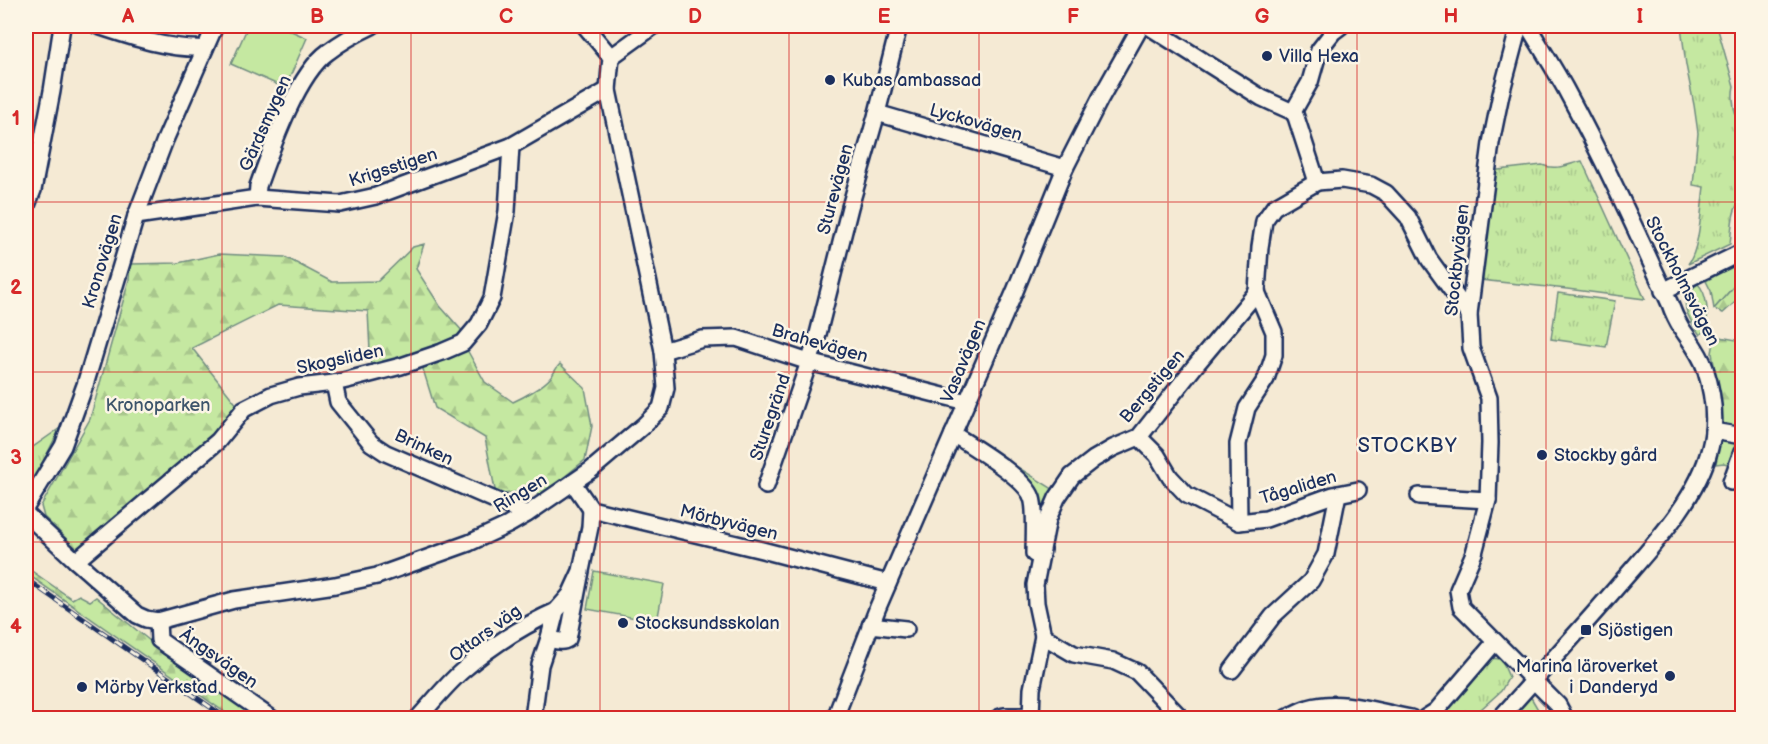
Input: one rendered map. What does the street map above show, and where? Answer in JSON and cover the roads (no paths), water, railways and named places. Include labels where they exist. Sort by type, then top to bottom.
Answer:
[{"type":"street","points":[[26,208],[33,190],[62,26]]},
{"type":"street","points":[[98,26],[145,41],[194,49],[205,48]]},
{"type":"street","name":"Kronovägen","points":[[26,507],[63,446],[86,385],[136,216],[165,140],[215,26]]},
{"type":"street","name":"Gärdsmygen","points":[[257,198],[258,186],[284,117],[311,69],[327,52],[372,26]]},
{"type":"street","points":[[585,26],[611,57],[654,26]]},
{"type":"street","name":"Sturevägen","points":[[809,362],[877,113],[898,26]]},
{"type":"street","name":"Vasavägen","points":[[835,718],[870,625],[1065,168],[1141,26]]},
{"type":"street","points":[[1148,26],[1262,98],[1293,112],[1317,182]]},
{"type":"street","points":[[1293,112],[1310,82],[1319,50],[1333,32],[1341,26]]},
{"type":"street","name":"Stockbyvägen","points":[[1519,26],[1491,143],[1469,314],[1471,348],[1489,398],[1488,500],[1474,553],[1458,590],[1461,607],[1558,705],[1565,718]]},
{"type":"street","name":"Stockholmsvägen","points":[[1500,718],[1627,576],[1690,495],[1702,472],[1713,431],[1709,382],[1704,364],[1681,327],[1565,88],[1528,26]]},
{"type":"street","name":"Ringen","points":[[158,621],[234,600],[335,585],[377,576],[469,543],[527,514],[573,483],[643,426],[661,408],[666,388],[663,351],[608,90],[611,57]]},
{"type":"street","name":"Krigsstigen","points":[[136,216],[257,198],[340,204],[376,196],[511,146],[608,90]]},
{"type":"street","name":"Lyckovägen","points":[[877,113],[1065,168]]},
{"type":"street","name":"Skogsliden","points":[[76,561],[204,454],[218,441],[244,409],[271,395],[299,387],[334,384],[401,366],[463,343],[479,324],[492,298],[507,211],[511,146]]},
{"type":"street","points":[[1139,437],[1157,454],[1170,477],[1186,495],[1239,522],[1238,444],[1247,408],[1266,379],[1274,355],[1274,332],[1257,292],[1264,221],[1274,207],[1317,182],[1342,180],[1371,185],[1386,193],[1408,217],[1429,259],[1469,314]]},
{"type":"street","points":[[1664,291],[1743,252]]},
{"type":"street","name":"Bergstigen","points":[[1043,636],[1036,603],[1035,585],[1048,519],[1057,498],[1072,476],[1094,459],[1139,437],[1257,292]]},
{"type":"street","name":"Brahevägen","points":[[663,351],[702,339],[736,338],[809,362],[967,402]]},
{"type":"street","name":"Sturegränd","points":[[766,486],[809,362]]},
{"type":"street","name":"Brinken","points":[[334,384],[338,402],[371,443],[386,453],[527,514]]},
{"type":"street","points":[[1713,431],[1743,436]]},
{"type":"street","points":[[953,434],[994,461],[1026,487],[1033,498],[1035,585]]},
{"type":"street","points":[[1731,482],[1743,453]]},
{"type":"street","points":[[549,638],[557,641],[568,639],[590,527],[591,508],[573,483]]},
{"type":"street","name":"Tågaliden","points":[[1239,522],[1266,519],[1338,494],[1358,490]]},
{"type":"street","points":[[1232,670],[1273,616],[1311,581],[1328,546],[1338,494]]},
{"type":"street","points":[[1419,496],[1488,500]]},
{"type":"street","name":"Mörbyvägen","points":[[591,508],[888,582]]},
{"type":"street","points":[[26,514],[137,615],[158,621]]},
{"type":"street","points":[[533,718],[540,665],[556,611],[570,595],[581,571]]},
{"type":"street","name":"Ottars väg","points":[[418,718],[461,672],[489,650],[537,619],[556,611]]},
{"type":"street","name":"Ängsvägen","points":[[158,621],[159,640],[271,718]]},
{"type":"street","points":[[870,625],[906,629]]},
{"type":"street","points":[[998,718],[1004,716],[1031,717],[1032,689],[1043,636],[1074,654],[1113,661],[1137,672],[1180,718]]},
{"type":"street","points":[[1425,718],[1436,711],[1495,642]]},
{"type":"street","points":[[1286,718],[1306,709],[1344,704],[1364,713],[1411,718]]},
{"type":"railway","points":[[26,579],[226,718]]},
{"type":"place","name":"Villa Hexa","points":[[1267,56]]},
{"type":"place","name":"Kubas ambassad","points":[[830,80]]},
{"type":"place","name":"Stockby gård","points":[[1542,455]]},
{"type":"place","name":"Stocksundsskolan","points":[[623,623]]},
{"type":"place","name":"Sjöstigen","points":[[1586,630]]},
{"type":"place","name":"Marina läroverket i Danderyd","points":[[1670,676]]},
{"type":"place","name":"Mörby Verkstad","points":[[82,687]]},
{"type":"district","name":"STOCKBY","points":[[1408,445]]},
{"type":"park label","name":"Kronoparken","points":[[158,405]]}]
